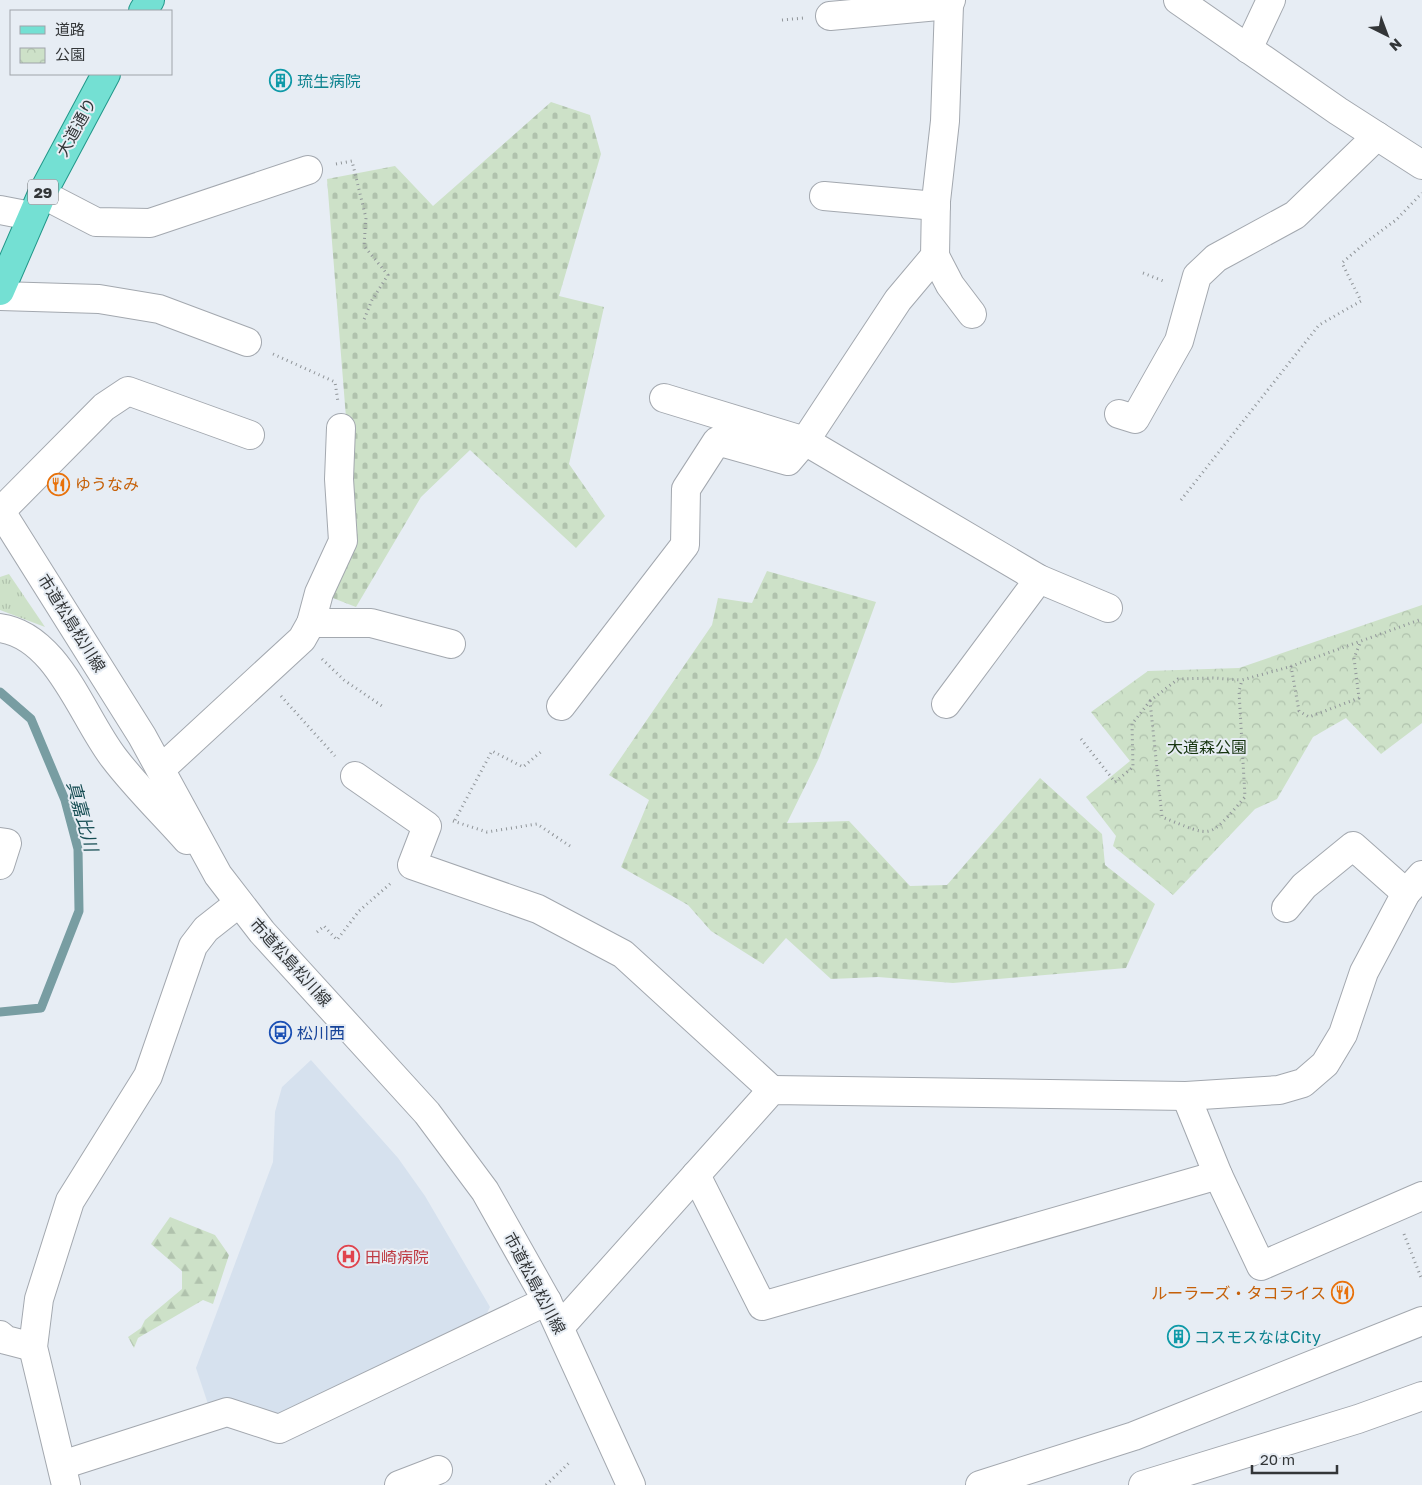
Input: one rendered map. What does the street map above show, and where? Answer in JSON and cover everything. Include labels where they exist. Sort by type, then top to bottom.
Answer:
[{"type":"main road","name":"大道通り","points":[[0,291],[36,205],[105,75]]},
{"type":"street","points":[[1178,0],[1422,165]]},
{"type":"street","points":[[1248,49],[1271,0]]},
{"type":"street","points":[[830,16],[950,2],[944,121],[936,206],[935,256],[950,285],[972,314]]},
{"type":"street","points":[[1119,414],[1135,419],[1178,341],[1197,276],[1216,258],[1295,215],[1377,136]]},
{"type":"street","points":[[0,210],[36,205],[96,222],[150,222],[308,170]]},
{"type":"street","points":[[824,196],[936,206]]},
{"type":"street","points":[[561,706],[685,544],[686,490],[717,441],[788,462],[805,441],[898,300],[935,256]]},
{"type":"street","points":[[0,296],[99,299],[159,309],[247,342]]},
{"type":"street","points":[[1,511],[104,407],[128,391],[250,435]]},
{"type":"street","points":[[664,398],[805,441],[1039,579],[1108,608]]},
{"type":"street","points":[[161,769],[306,631],[319,593],[343,541],[339,479],[340,428]]},
{"type":"street","name":"市道松島松川線","points":[[1,511],[161,769],[218,875],[262,932],[406,1089],[455,1149],[485,1191],[560,1327],[631,1485]]},
{"type":"street","points":[[946,704],[1039,579]]},
{"type":"street","points":[[306,631],[371,623],[451,644]]},
{"type":"street","points":[[0,628],[25,636],[42,648],[113,758],[218,875]]},
{"type":"street","points":[[355,776],[427,826],[412,865],[538,909],[622,954],[772,1090],[1186,1096],[1279,1090],[1303,1082],[1325,1064],[1343,1034],[1364,972],[1414,884],[1353,846],[1304,886],[1286,908]]},
{"type":"street","points":[[0,842],[7,843],[0,865]]},
{"type":"street","points":[[239,903],[206,929],[193,946],[148,1076],[70,1201],[39,1299],[33,1347],[64,1475],[226,1412],[279,1429],[547,1301]]},
{"type":"street","points":[[560,1327],[772,1090]]},
{"type":"street","points":[[1186,1096],[1218,1175],[1261,1266],[1422,1196]]},
{"type":"street","points":[[696,1175],[762,1306],[1218,1175]]},
{"type":"street","points":[[980,1485],[1134,1436],[1422,1321]]},
{"type":"street","points":[[0,1335],[6,1340],[33,1347]]},
{"type":"street","points":[[1143,1485],[1358,1419],[1422,1396]]},
{"type":"street","points":[[399,1485],[438,1470]]},
{"type":"path","points":[[308,170],[352,161],[366,218],[364,246],[388,275],[372,300],[363,322]]},
{"type":"path","points":[[1181,500],[1319,325],[1361,301],[1342,263],[1396,220],[1422,192]]},
{"type":"path","points":[[247,342],[335,382],[340,428]]},
{"type":"path","points":[[1081,739],[1115,782],[1133,766],[1132,724],[1150,702],[1178,679],[1213,678],[1242,680],[1292,666],[1422,619]]},
{"type":"path","points":[[306,631],[344,680],[382,706]]},
{"type":"path","points":[[1292,666],[1299,711],[1309,717],[1358,698],[1354,658],[1361,641]]},
{"type":"path","points":[[262,674],[318,740],[355,776]]},
{"type":"path","points":[[1150,702],[1162,817],[1203,833],[1217,829],[1245,797],[1239,691],[1242,680]]},
{"type":"path","points":[[455,820],[492,751],[523,767],[542,751]]},
{"type":"path","points":[[427,826],[455,820],[487,832],[537,824],[570,846]]},
{"type":"path","points":[[317,932],[324,926],[337,940],[359,911],[412,865]]},
{"type":"path","points":[[1393,1208],[1422,1280]]},
{"type":"path","points":[[546,1485],[570,1463]]},
{"type":"shaded area","name":"田崎病院","points":[[311,1060],[398,1158],[425,1196],[490,1307],[483,1321],[277,1420],[210,1410],[196,1368],[273,1162],[275,1112],[282,1087]]},
{"type":"green space","points":[[551,102],[590,115],[601,154],[559,296],[604,307],[569,464],[605,516],[576,548],[470,450],[421,497],[356,607],[325,595],[347,430],[327,179],[395,166],[433,206]]},
{"type":"green space","points":[[767,571],[876,602],[819,758],[787,823],[849,821],[910,886],[947,885],[1040,778],[1102,834],[1105,865],[1155,904],[1126,968],[953,983],[878,977],[831,979],[786,938],[763,964],[711,931],[688,905],[621,867],[649,800],[609,775],[712,625],[718,598],[752,603]]},
{"type":"green space","points":[[9,574],[45,627],[0,610],[0,577]]},
{"type":"green space","name":"大道森公園","points":[[1422,605],[1422,723],[1381,754],[1346,718],[1313,737],[1277,799],[1255,809],[1173,895],[1113,846],[1116,836],[1086,797],[1130,761],[1091,712],[1148,671],[1239,668]]},
{"type":"green space","points":[[170,1217],[215,1235],[229,1255],[213,1304],[203,1300],[138,1338],[134,1348],[128,1337],[141,1328],[145,1320],[182,1289],[182,1271],[151,1244]]},
{"type":"waterway","name":"真嘉比川","points":[[0,692],[31,719],[65,800],[78,849],[79,911],[41,1008],[0,1012]]},
{"type":"place","name":"琉生病院","points":[[281,81]]},
{"type":"place","name":"ゆうなみ","points":[[59,484]]},
{"type":"place","name":"松川西","points":[[281,1033]]},
{"type":"place","name":"田崎病院","points":[[349,1257]]},
{"type":"place","name":"ルーラーズ・タコライス","points":[[1342,1293]]},
{"type":"place","name":"コスモスなはCity","points":[[1178,1337]]}]
